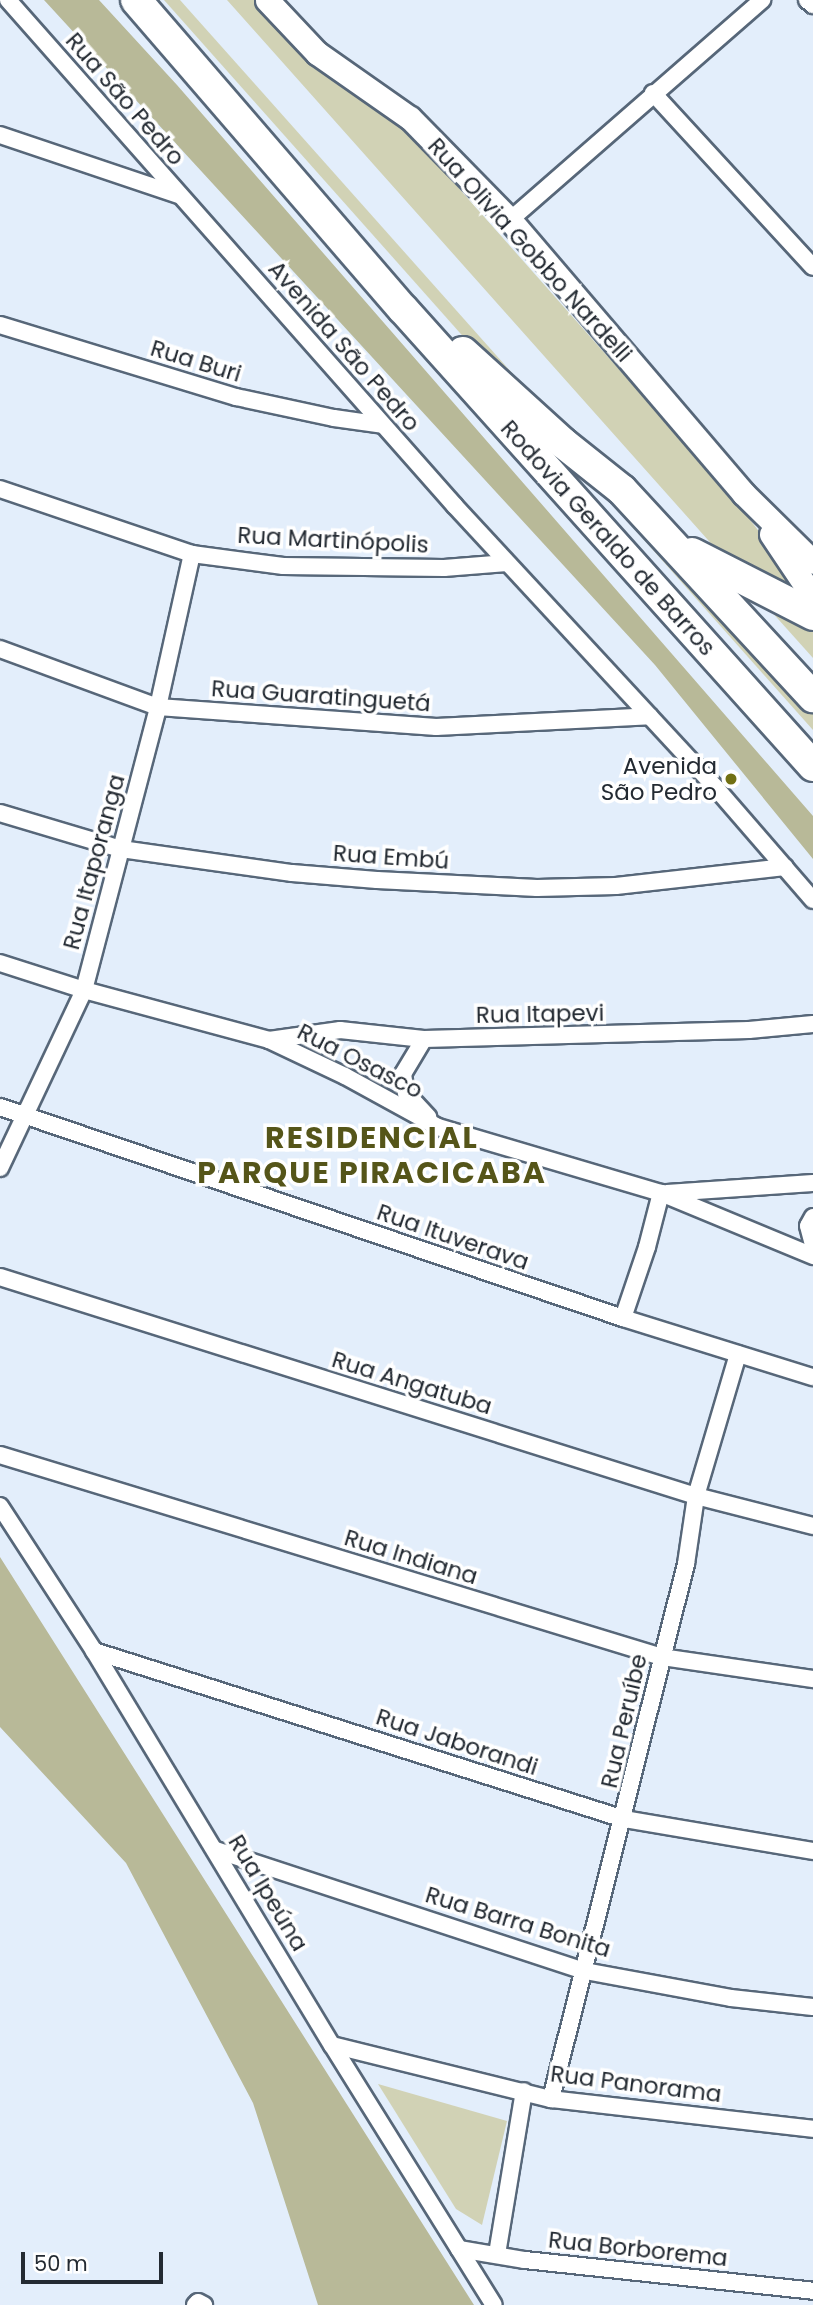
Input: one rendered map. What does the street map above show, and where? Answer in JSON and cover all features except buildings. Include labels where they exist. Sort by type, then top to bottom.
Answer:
[{"type":"highway","name":"Rodovia Geraldo de Barros","points":[[136,0],[403,309],[813,766]]},
{"type":"highway","name":"Rodovia Geraldo de Barros","points":[[403,309],[459,348],[564,443],[622,491],[674,543],[813,697]]},
{"type":"highway","points":[[674,543],[813,615]]},
{"type":"street","name":"Rua São Pedro","points":[[8,0],[180,196]]},
{"type":"street","name":"Rua Olivia Gobbo Nardelli","points":[[267,0],[317,53],[410,118],[510,220],[743,494]]},
{"type":"street","points":[[510,220],[762,0]]},
{"type":"street","points":[[807,0],[813,5]]},
{"type":"street","points":[[653,93],[813,267]]},
{"type":"street","points":[[0,135],[180,196]]},
{"type":"street","name":"Avenida São Pedro","points":[[180,196],[507,563],[650,716],[813,900]]},
{"type":"street","name":"Rua Buri","points":[[0,325],[236,397],[383,425]]},
{"type":"street","name":"Rua Martinópolis","points":[[0,489],[192,554],[283,566],[444,568],[507,563]]},
{"type":"street","points":[[743,494],[813,562]]},
{"type":"street","points":[[743,494],[813,597]]},
{"type":"street","name":"Rua Itaporanga","points":[[0,1168],[84,990],[158,707],[192,554]]},
{"type":"street","name":"Rua Guaratinguetá","points":[[0,649],[158,707],[436,727],[650,716]]},
{"type":"street","name":"Rua Embú","points":[[0,813],[121,849],[292,873],[537,888],[616,886],[785,867]]},
{"type":"street","name":"Rua Osasco","points":[[0,963],[84,990],[269,1040],[345,1076],[438,1127],[661,1193],[813,1256]]},
{"type":"street","name":"Rua Itapevi","points":[[269,1040],[340,1030],[424,1039],[711,1031],[813,1024]]},
{"type":"street","points":[[424,1039],[403,1074],[404,1084],[406,1093],[438,1127]]},
{"type":"street","name":"Rua Ituverava","points":[[0,1107],[623,1318],[813,1377]]},
{"type":"street","points":[[623,1318],[647,1247],[661,1193],[813,1183]]},
{"type":"street","points":[[813,1217],[808,1226],[813,1245]]},
{"type":"street","name":"Rua Angatuba","points":[[0,1277],[696,1496],[813,1526]]},
{"type":"street","name":"Rua Peruíbe","points":[[551,2099],[624,1819],[686,1564],[696,1496],[738,1354]]},
{"type":"street","name":"Rua Indiana","points":[[0,1455],[662,1657],[813,1679]]},
{"type":"street","name":"Rua Ipeúna","points":[[0,1506],[94,1651],[332,2045],[494,2305]]},
{"type":"street","name":"Rua Jaborandi","points":[[94,1651],[624,1819],[813,1851]]},
{"type":"street","name":"Rua Barra Bonita","points":[[216,1850],[585,1970],[732,1998],[813,2007]]},
{"type":"street","name":"Rua Panorama","points":[[332,2045],[551,2099],[813,2129]]},
{"type":"street","points":[[497,2254],[524,2091]]},
{"type":"street","name":"Rua Borborema","points":[[458,2249],[813,2291]]},
{"type":"street","points":[[195,2305],[198,2302],[204,2305]]},
{"type":"green space","points":[[44,0],[99,0],[177,85],[813,816],[813,859],[655,665]]},
{"type":"green space","points":[[164,0],[180,0],[813,711],[813,730]]},
{"type":"green space","points":[[227,0],[254,0],[294,44],[379,108],[418,142],[739,505],[791,574],[784,584],[716,549]]},
{"type":"green space","points":[[770,610],[813,629],[813,658]]},
{"type":"green space","points":[[0,1557],[474,2305],[318,2305],[253,2103],[126,1863],[0,1727]]},
{"type":"green space","points":[[378,2084],[507,2121],[482,2225],[456,2209]]},
{"type":"place","name":"Avenida São Pedro","points":[[731,779]]},
{"type":"district","name":"RESIDENCIAL PARQUE PIRACICABA","points":[[372,1155]]}]
